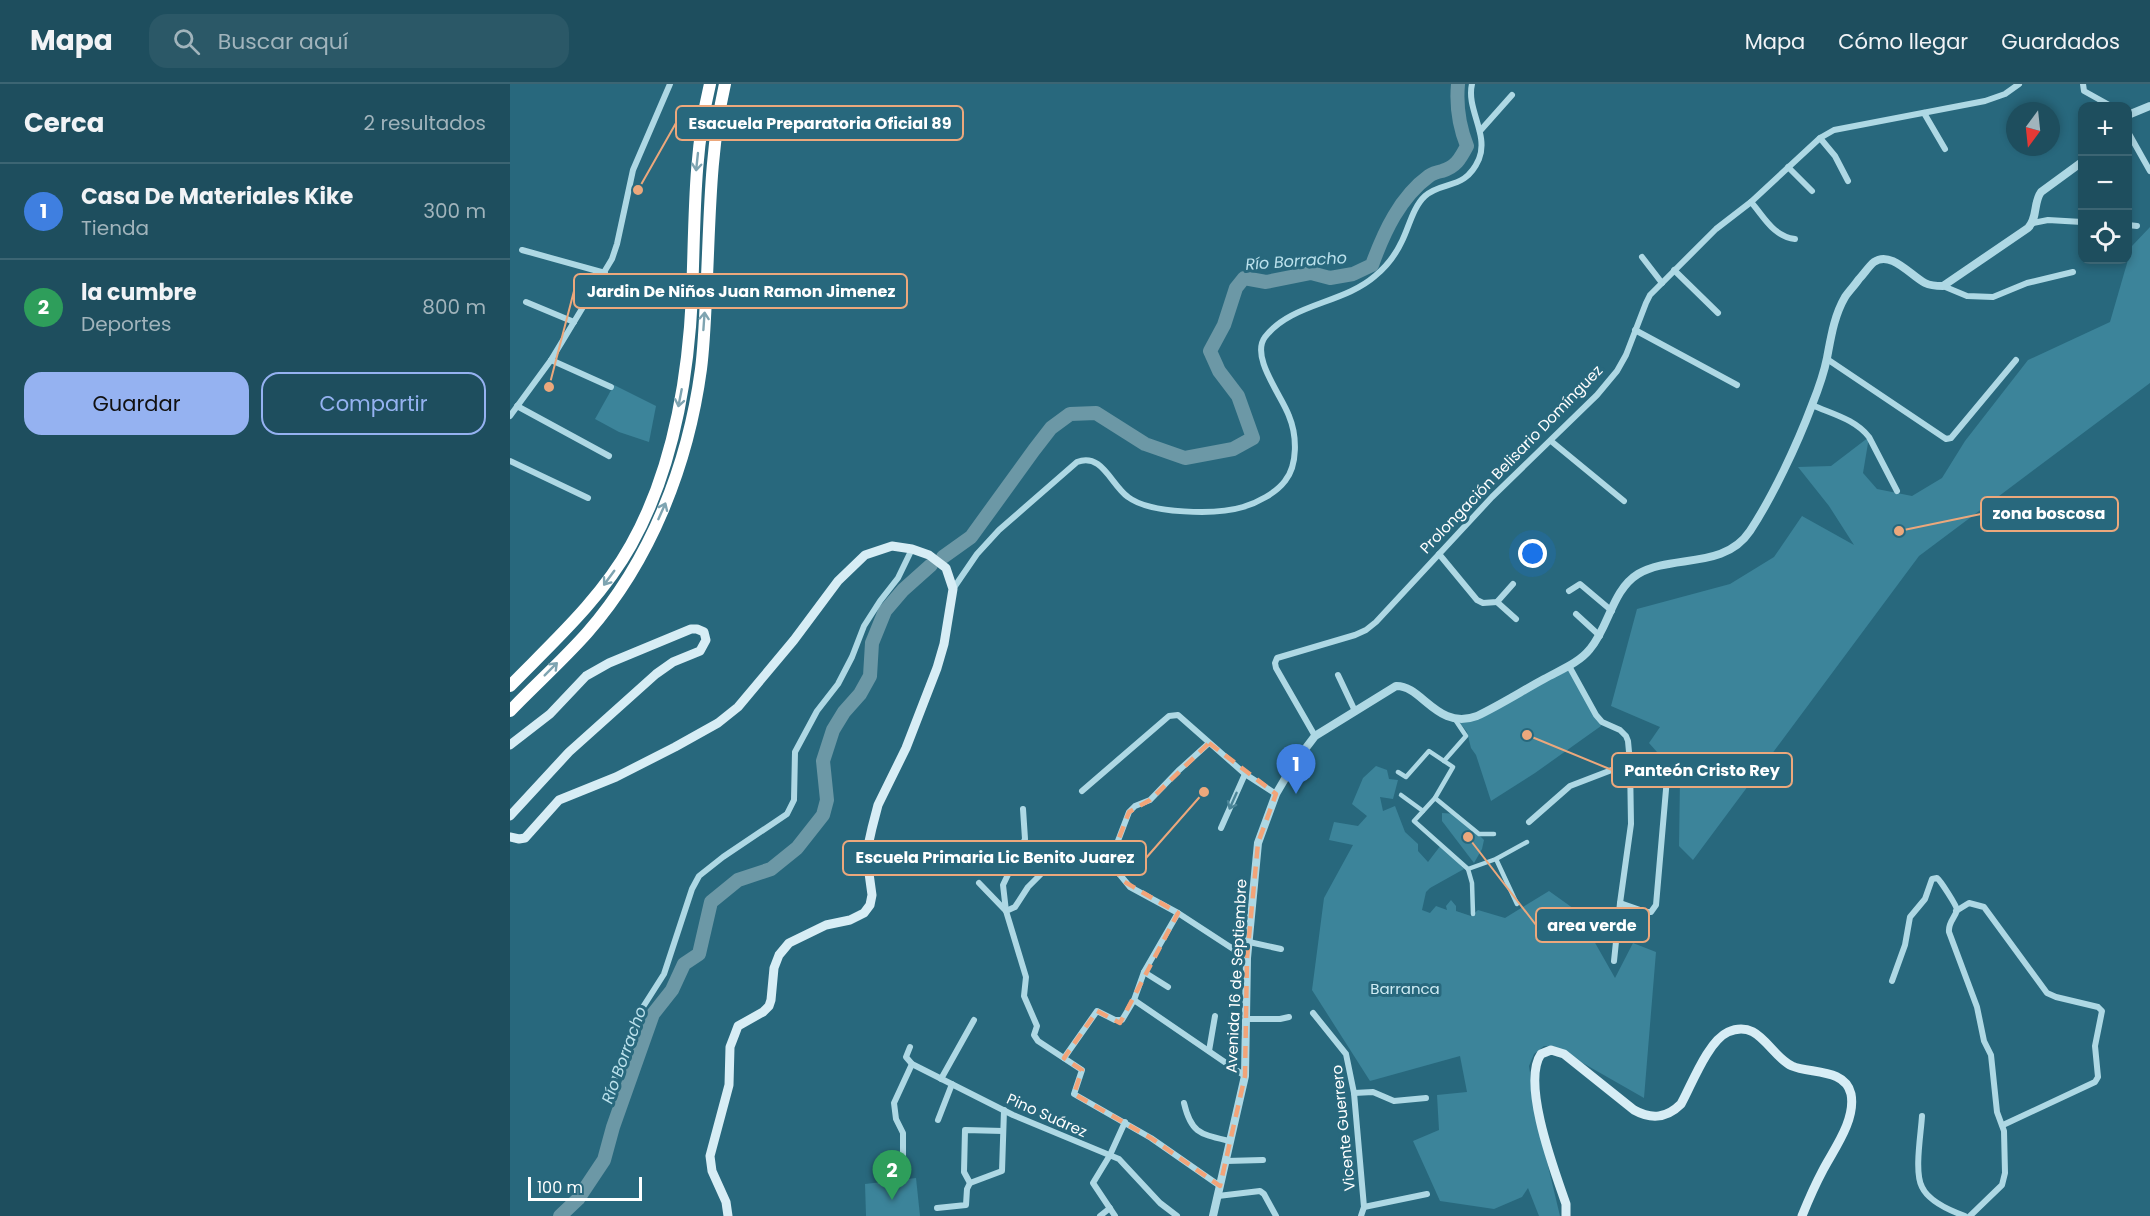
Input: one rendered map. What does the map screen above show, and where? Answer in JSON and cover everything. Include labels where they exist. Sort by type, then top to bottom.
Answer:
[{"type":"highway","points":[[510,686],[574,621],[608,580],[631,545],[657,491],[673,435],[686,368],[692,296],[695,182],[699,138],[710,84]]},
{"type":"highway","points":[[510,711],[587,633],[621,587],[645,548],[670,494],[688,436],[701,369],[714,150],[725,84]]},
{"type":"main road","points":[[510,837],[525,838],[559,800],[616,777],[718,723],[738,707],[794,640],[819,605],[851,567],[865,555],[892,546],[912,549],[929,555],[946,568],[953,589],[944,644],[906,748],[878,806],[872,828],[868,846],[872,896],[870,905],[864,913],[850,920],[826,925],[789,943],[779,954],[774,968],[769,1006],[738,1026],[730,1047],[729,1085],[710,1156],[712,1171],[726,1202],[728,1216]]},
{"type":"main road","points":[[510,745],[550,714],[586,676],[691,629],[704,632],[706,640],[700,651],[673,662],[656,674],[569,752],[510,816]]},
{"type":"main road","points":[[1566,1216],[1566,1204],[1541,1128],[1536,1067],[1541,1053],[1551,1050],[1564,1054],[1635,1110],[1643,1115],[1660,1117],[1674,1111],[1681,1104],[1714,1044],[1726,1033],[1743,1029],[1763,1038],[1783,1060],[1793,1067],[1826,1073],[1842,1081],[1847,1085],[1851,1095],[1846,1125],[1802,1216]]},
{"type":"street","points":[[510,416],[551,360],[605,273],[617,244],[633,170],[670,84]]},
{"type":"street","points":[[953,589],[977,554],[999,530],[1077,462],[1085,459],[1099,464],[1129,499],[1145,505],[1174,510],[1227,511],[1245,507],[1264,499],[1285,482],[1293,465],[1295,443],[1290,417],[1262,361],[1260,350],[1264,339],[1286,320],[1304,310],[1353,291],[1378,274],[1401,243],[1421,201],[1427,194],[1462,180],[1470,174],[1482,149],[1480,131],[1471,101],[1472,84]]},
{"type":"street","name":"Prolongación Belisario Domínguez","points":[[1315,736],[1276,668],[1277,658],[1366,630],[1376,622],[1492,497],[1597,395],[1617,371],[1626,355],[1646,303],[1674,270],[1716,229],[1751,202],[1820,138],[1833,130],[1985,101],[2006,94],[2019,84]]},
{"type":"street","points":[[2083,84],[2083,90],[2104,102]]},
{"type":"street","points":[[1480,131],[1512,95]]},
{"type":"street","points":[[2132,113],[2150,106]]},
{"type":"street","points":[[1924,113],[1945,149]]},
{"type":"street","points":[[1820,138],[1835,156],[1848,181]]},
{"type":"street","points":[[2132,140],[2150,171]]},
{"type":"street","points":[[2033,223],[2037,197],[2078,165]]},
{"type":"street","points":[[1788,167],[1812,191]]},
{"type":"street","points":[[1751,202],[1778,233],[1783,237],[1795,239]]},
{"type":"street","points":[[1942,286],[2033,223],[2048,220],[2078,222]]},
{"type":"street","points":[[2132,226],[2137,226]]},
{"type":"street","points":[[522,250],[605,273]]},
{"type":"street","points":[[1641,257],[1662,283]]},
{"type":"street","points":[[1454,718],[1468,720],[1477,716],[1569,666],[1588,652],[1600,636],[1619,594],[1629,581],[1640,573],[1721,554],[1748,534],[1776,485],[1812,405],[1827,359],[1835,321],[1845,297],[1876,261],[1884,259],[1894,261],[1925,283],[1942,286],[1967,296],[1994,297],[2026,283],[2073,272]]},
{"type":"street","points":[[1674,270],[1718,313]]},
{"type":"street","points":[[526,302],[574,322]]},
{"type":"street","points":[[1635,330],[1737,386]]},
{"type":"street","points":[[1827,359],[1946,439],[1951,438],[2016,360]]},
{"type":"street","points":[[551,360],[611,387]]},
{"type":"street","points":[[1812,405],[1864,429],[1897,491]]},
{"type":"street","points":[[517,406],[609,456]]},
{"type":"street","points":[[1551,441],[1624,501]]},
{"type":"street","points":[[510,461],[588,498]]},
{"type":"street","points":[[611,1087],[643,1007],[664,974],[695,882],[699,876],[723,857],[787,814],[794,800],[795,752],[817,711],[838,684],[864,626],[898,578],[912,549]]},
{"type":"street","points":[[1439,554],[1477,600],[1483,603],[1497,602],[1513,584]]},
{"type":"street","points":[[1569,591],[1580,584],[1612,611]]},
{"type":"street","points":[[1497,602],[1516,619]]},
{"type":"street","points":[[1576,614],[1600,636]]},
{"type":"street","points":[[1569,666],[1596,716],[1602,722],[1620,730],[1628,741],[1631,824],[1614,961]]},
{"type":"street","points":[[1338,675],[1354,711]]},
{"type":"street","name":"Avenida 16 de Septiembre","points":[[1213,1216],[1245,1076],[1247,958],[1258,843],[1276,794],[1293,765],[1315,736],[1390,688],[1402,686],[1454,718]]},
{"type":"street","points":[[1082,791],[1169,716],[1178,715],[1245,774],[1276,794]]},
{"type":"street","points":[[1444,761],[1466,736],[1454,718]]},
{"type":"street","points":[[1209,743],[1150,800],[1135,806],[1129,812],[1116,846],[1116,870],[1123,881],[1139,893],[1178,913],[1247,958]]},
{"type":"street","points":[[1398,772],[1406,777],[1429,751],[1453,767],[1435,798],[1414,821],[1468,869],[1472,883],[1473,914]]},
{"type":"street","points":[[1529,822],[1570,786],[1630,763]]},
{"type":"street","points":[[1221,828],[1245,774]]},
{"type":"street","points":[[1620,903],[1646,912],[1651,912],[1656,905],[1667,778]]},
{"type":"street","points":[[1401,795],[1423,811]]},
{"type":"street","points":[[1435,798],[1479,834],[1494,834]]},
{"type":"street","points":[[1023,809],[1025,839],[1003,885],[1006,911],[1026,977],[1024,996],[1037,1026],[1034,1035],[1038,1041],[1082,1070],[1074,1094],[1125,1122],[1220,1186]]},
{"type":"street","points":[[1468,869],[1496,859],[1527,842]]},
{"type":"street","points":[[994,845],[1015,858]]},
{"type":"street","points":[[1006,911],[1015,907],[1054,855]]},
{"type":"street","points":[[1496,859],[1517,904]]},
{"type":"street","points":[[1892,981],[1905,945],[1910,917],[1925,898],[1933,878],[1940,880],[1946,893],[1956,905],[1956,911]]},
{"type":"street","points":[[979,883],[1006,911]]},
{"type":"street","points":[[1970,1216],[2002,1185],[2005,1173],[2003,1125],[1997,1112],[1991,1055],[1984,1041],[1977,1007],[1949,932],[1950,921],[1956,911],[1970,903],[1984,907],[2047,993],[2098,1007],[2102,1011],[2095,1046],[2098,1075],[2096,1082],[2003,1125]]},
{"type":"street","points":[[1064,1058],[1094,1013],[1100,1011],[1119,1021],[1124,1017],[1134,1000],[1144,972],[1178,913]]},
{"type":"street","points":[[1249,942],[1281,949]]},
{"type":"street","points":[[1144,972],[1168,987]]},
{"type":"street","points":[[1134,1000],[1245,1076]]},
{"type":"street","name":"Vicente Guerrero","points":[[1313,1013],[1346,1054],[1354,1093],[1364,1207],[1360,1216]]},
{"type":"street","points":[[1209,1051],[1215,1016]]},
{"type":"street","points":[[1246,1019],[1289,1017]]},
{"type":"street","points":[[941,1079],[974,1020]]},
{"type":"street","points":[[903,1165],[903,1133],[896,1119],[894,1103],[912,1064],[906,1057],[910,1047]]},
{"type":"street","name":"Pino Suárez","points":[[912,1064],[1004,1110],[1119,1159],[1160,1203],[1177,1216]]},
{"type":"street","points":[[938,1120],[952,1084]]},
{"type":"street","points":[[1354,1093],[1373,1092],[1394,1101],[1426,1098]]},
{"type":"street","points":[[1184,1103],[1188,1120],[1196,1132],[1229,1141]]},
{"type":"street","points":[[937,1208],[966,1205],[967,1189],[970,1183],[1002,1171],[1004,1110]]},
{"type":"street","points":[[1922,1116],[1919,1161],[1921,1185],[1933,1199],[1953,1212],[1965,1216]]},
{"type":"street","points":[[1115,1216],[1093,1183],[1110,1155],[1125,1122]]},
{"type":"street","points":[[970,1183],[964,1172],[965,1130],[1003,1131]]},
{"type":"street","points":[[1226,1161],[1263,1160]]},
{"type":"street","points":[[1218,1196],[1260,1191],[1276,1216]]},
{"type":"street","points":[[1364,1207],[1427,1194]]},
{"type":"street","points":[[1100,1216],[1110,1208]]},
{"type":"highlighted area","points":[[1209,743],[1276,794],[1258,843],[1247,958],[1245,1076],[1220,1186],[1151,1138],[1074,1094],[1082,1070],[1064,1058],[1097,1011],[1120,1023],[1178,913],[1123,881],[1116,870],[1116,846],[1129,812],[1150,800]]},
{"type":"green space","points":[[2150,227],[2150,383],[1919,556],[1693,860],[1679,846],[1680,778],[1649,743],[1660,727],[1611,706],[1637,609],[1730,584],[1774,557],[1802,516],[1854,545],[1829,506],[1798,467],[1831,466],[1869,437],[1863,473],[1877,489],[1912,496],[1942,478],[1965,441],[2028,360],[2110,322],[2127,264],[2132,264],[2132,246]]},
{"type":"green space","points":[[614,385],[656,406],[649,442],[619,432],[595,419]]},
{"type":"green space","points":[[1568,667],[1601,726],[1491,801],[1467,732],[1460,723],[1528,691]]},
{"type":"green space","name":"Barranca","points":[[1376,766],[1387,770],[1389,779],[1398,780],[1393,799],[1380,797],[1383,811],[1395,806],[1405,832],[1418,844],[1418,851],[1428,862],[1441,845],[1464,869],[1430,888],[1426,892],[1422,910],[1430,913],[1436,906],[1447,910],[1446,906],[1451,900],[1456,906],[1456,911],[1471,916],[1478,910],[1505,918],[1549,891],[1577,911],[1615,978],[1633,943],[1656,952],[1644,1098],[1553,1046],[1544,1046],[1534,1054],[1529,1066],[1537,1120],[1560,1216],[1539,1216],[1528,1188],[1522,1197],[1494,1209],[1440,1201],[1413,1141],[1439,1130],[1437,1095],[1467,1092],[1460,1056],[1370,1081],[1312,990],[1324,898],[1353,845],[1329,840],[1334,822],[1358,826],[1367,816],[1352,804],[1363,778]]},
{"type":"green space","points":[[1442,813],[1458,814],[1484,840],[1474,863],[1442,821]]},
{"type":"green space","points":[[916,1178],[920,1216],[866,1216],[865,1184]]},
{"type":"waterway","name":"Río Borracho","points":[[943,557],[971,537],[1051,428],[1070,414],[1096,413],[1145,444],[1185,458],[1233,449],[1253,438],[1238,396],[1219,371],[1210,351],[1224,325],[1236,288],[1244,278],[1266,282],[1311,273],[1330,278],[1353,274],[1372,265],[1382,240],[1401,205],[1419,184],[1431,175],[1454,165],[1467,146],[1459,116],[1458,84]]},
{"type":"waterway","name":"Río Borracho","points":[[560,1216],[578,1199],[604,1160],[613,1127],[653,1014],[672,990],[684,964],[699,954],[711,902],[738,880],[771,869],[797,848],[823,815],[827,800],[823,761],[833,730],[844,712],[860,694],[870,676],[872,643],[885,611],[903,590],[931,565]]},
{"type":"place","name":"Esacuela Preparatoria Oficial 89","points":[[638,190]]},
{"type":"place","name":"Jardin De Niños Juan Ramon Jimenez","points":[[549,387]]},
{"type":"place","name":"zona boscosa","points":[[1899,531]]},
{"type":"place","name":"Panteón Cristo Rey","points":[[1527,735]]},
{"type":"place","name":"Escuela Primaria Lic Benito Juarez","points":[[1204,792]]},
{"type":"place","name":"Casa De Materiales Kike","points":[[1296,794]]},
{"type":"place","name":"area verde","points":[[1468,837]]},
{"type":"place","name":"la cumbre","points":[[892,1200]]}]
